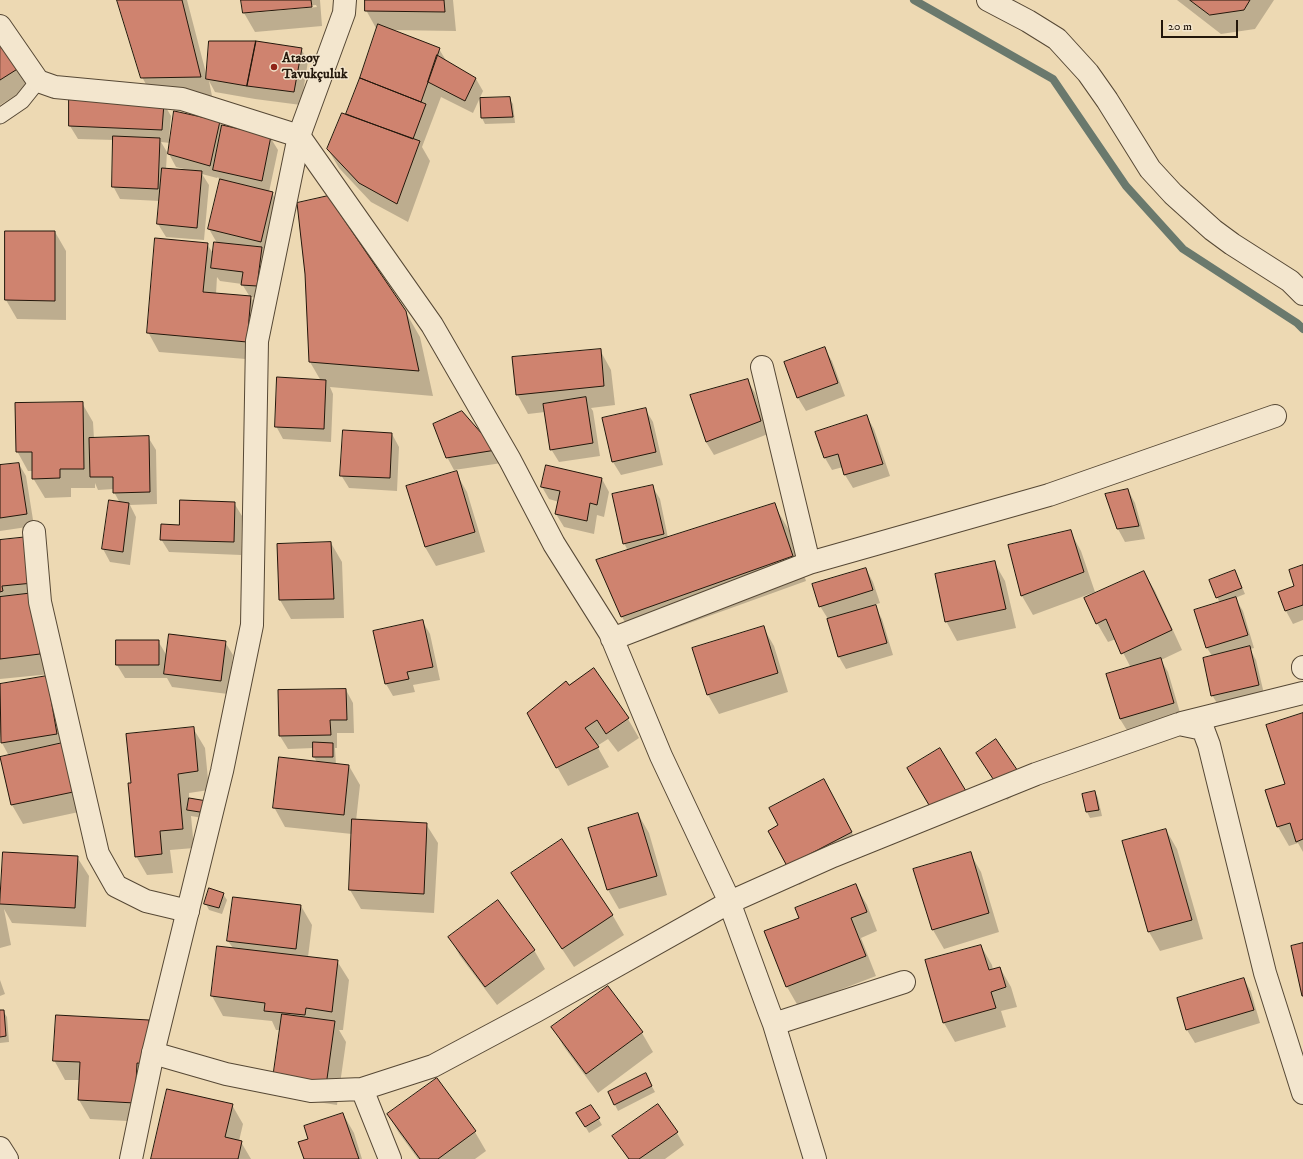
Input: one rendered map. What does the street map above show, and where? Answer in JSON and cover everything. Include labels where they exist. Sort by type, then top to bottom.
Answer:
[{"type":"street","points":[[131,1159],[153,1053],[222,770],[252,625],[257,340],[299,136],[344,13],[345,0]]},
{"type":"street","points":[[988,0],[1028,21],[1057,39],[1088,73],[1107,100],[1150,169],[1173,194],[1213,230],[1290,281],[1303,294]]},
{"type":"street","points":[[0,26],[38,81],[55,86],[182,98],[299,136],[432,325],[510,460],[554,544],[610,633],[661,756],[730,902],[774,1024],[815,1159]]},
{"type":"street","points":[[762,367],[809,563]]},
{"type":"street","points":[[612,639],[809,563],[1049,495],[1275,416]]},
{"type":"street","points":[[34,532],[40,602],[98,854],[116,886],[146,901],[188,911]]},
{"type":"street","points":[[153,1053],[226,1074],[311,1091],[362,1089],[433,1066],[536,1011],[730,902],[833,856],[1036,774],[1179,724],[1303,693]]},
{"type":"street","points":[[1179,724],[1203,729],[1209,745],[1265,973],[1303,1093]]},
{"type":"street","points":[[774,1024],[904,982]]},
{"type":"street","points":[[362,1089],[390,1159]]},
{"type":"street","points":[[0,1148],[7,1159]]},
{"type":"lane","points":[[0,116],[22,101],[38,81]]},
{"type":"building","points":[[117,0],[182,0],[201,77],[141,78]]},
{"type":"building","points":[[241,0],[311,0],[312,7],[243,13]]},
{"type":"building","points":[[365,0],[444,0],[445,12],[365,11]]},
{"type":"building","points":[[1190,0],[1250,0],[1244,10],[1210,15]]},
{"type":"building","points":[[378,24],[440,48],[421,102],[360,78]]},
{"type":"building","points":[[0,37],[19,68],[0,80]]},
{"type":"building","points":[[209,41],[256,41],[247,86],[206,79]]},
{"type":"building","points":[[256,41],[302,48],[294,92],[247,86]]},
{"type":"building","points":[[437,55],[476,78],[465,101],[428,82]]},
{"type":"building","points":[[360,78],[426,104],[413,139],[346,114]]},
{"type":"building","points":[[69,96],[164,103],[162,130],[69,126]]},
{"type":"building","points":[[510,97],[513,117],[481,118],[480,98]]},
{"type":"building","points":[[174,111],[220,121],[210,166],[168,154]]},
{"type":"building","points":[[342,113],[420,141],[397,204],[359,183],[327,149]]},
{"type":"building","points":[[222,125],[271,136],[262,181],[213,170]]},
{"type":"building","points":[[113,136],[160,138],[158,189],[112,187]]},
{"type":"building","points":[[162,168],[202,171],[197,228],[157,224]]},
{"type":"building","points":[[220,179],[273,192],[261,242],[208,229]]},
{"type":"building","points":[[328,196],[406,311],[419,371],[309,362],[305,274],[297,203]]},
{"type":"building","points":[[5,231],[55,231],[55,301],[5,300]]},
{"type":"building","points":[[155,238],[208,243],[203,292],[251,296],[247,342],[147,333]]},
{"type":"building","points":[[214,242],[262,247],[257,286],[241,285],[243,272],[211,268]]},
{"type":"building","points":[[825,347],[838,383],[797,398],[784,362]]},
{"type":"building","points":[[601,349],[604,386],[516,395],[512,357]]},
{"type":"building","points":[[277,377],[326,380],[324,429],[275,427]]},
{"type":"building","points":[[748,379],[761,421],[706,442],[690,395]]},
{"type":"building","points":[[586,397],[593,443],[550,450],[543,404]]},
{"type":"building","points":[[83,402],[84,469],[60,469],[60,478],[32,479],[32,452],[16,452],[15,403]]},
{"type":"building","points":[[646,408],[656,452],[612,462],[602,418]]},
{"type":"building","points":[[462,411],[496,450],[446,458],[433,424]]},
{"type":"building","points":[[867,415],[883,464],[844,475],[838,454],[824,458],[815,432]]},
{"type":"building","points":[[343,430],[392,433],[390,478],[340,476]]},
{"type":"building","points":[[149,436],[150,492],[113,493],[113,477],[90,477],[89,438]]},
{"type":"building","points":[[19,463],[27,514],[0,518],[0,465]]},
{"type":"building","points":[[546,465],[602,478],[597,505],[590,503],[587,521],[555,514],[560,491],[541,487]]},
{"type":"building","points":[[457,471],[475,532],[425,547],[406,486]]},
{"type":"building","points":[[653,485],[664,534],[623,544],[612,494]]},
{"type":"building","points":[[1128,489],[1139,526],[1117,529],[1105,494]]},
{"type":"building","points":[[109,500],[129,503],[123,552],[102,549]]},
{"type":"building","points":[[180,500],[235,502],[234,542],[160,540],[161,524],[179,525]]},
{"type":"building","points":[[775,503],[793,556],[621,617],[596,560]]},
{"type":"building","points":[[1071,530],[1084,572],[1021,596],[1008,545]]},
{"type":"building","points":[[28,537],[33,583],[2,586],[3,591],[0,592],[0,540]]},
{"type":"building","points":[[331,542],[334,599],[279,600],[277,544]]},
{"type":"building","points":[[995,561],[1006,609],[945,622],[935,574]]},
{"type":"building","points":[[1303,565],[1303,605],[1285,611],[1278,592],[1294,586],[1289,570]]},
{"type":"building","points":[[866,568],[873,590],[819,607],[812,584]]},
{"type":"building","points":[[1235,570],[1242,588],[1216,598],[1209,580]]},
{"type":"building","points":[[1144,571],[1172,630],[1121,654],[1106,619],[1096,624],[1084,598]]},
{"type":"building","points":[[34,593],[40,654],[0,659],[0,597]]},
{"type":"building","points":[[1236,597],[1248,635],[1206,648],[1194,610]]},
{"type":"building","points":[[876,605],[887,643],[838,657],[827,619]]},
{"type":"building","points":[[423,620],[433,667],[407,672],[409,679],[385,684],[373,631]]},
{"type":"building","points":[[764,626],[778,673],[707,695],[692,648]]},
{"type":"building","points":[[169,634],[226,641],[221,681],[164,674]]},
{"type":"building","points":[[116,640],[159,640],[159,665],[116,665]]},
{"type":"building","points":[[1250,646],[1259,685],[1211,696],[1203,658]]},
{"type":"building","points":[[1161,658],[1174,703],[1120,719],[1106,674]]},
{"type":"building","points":[[594,668],[629,718],[606,734],[597,720],[585,728],[599,747],[556,768],[527,713],[566,681],[569,685]]},
{"type":"building","points":[[47,676],[57,734],[1,743],[0,684]]},
{"type":"building","points":[[346,689],[347,720],[330,720],[331,735],[279,736],[278,690]]},
{"type":"building","points":[[1303,713],[1303,839],[1296,842],[1290,823],[1277,827],[1265,790],[1285,784],[1266,725]]},
{"type":"building","points":[[194,727],[198,771],[178,774],[183,829],[160,831],[162,854],[135,857],[128,783],[131,783],[126,734]]},
{"type":"building","points":[[996,739],[1020,774],[999,788],[976,753]]},
{"type":"building","points":[[67,742],[78,791],[11,805],[0,757]]},
{"type":"building","points":[[313,742],[333,743],[333,757],[313,757]]},
{"type":"building","points":[[940,748],[966,791],[932,810],[907,768]]},
{"type":"building","points":[[279,757],[349,765],[344,815],[273,808]]},
{"type":"building","points":[[824,779],[852,832],[787,866],[768,831],[778,825],[769,808]]},
{"type":"building","points":[[1095,791],[1099,810],[1086,812],[1082,794]]},
{"type":"building","points":[[189,798],[207,801],[206,813],[187,810]]},
{"type":"building","points":[[638,813],[657,876],[607,890],[588,828]]},
{"type":"building","points":[[352,819],[427,823],[424,894],[349,890]]},
{"type":"building","points":[[1166,829],[1192,920],[1148,932],[1122,841]]},
{"type":"building","points":[[562,839],[613,915],[562,949],[511,873]]},
{"type":"building","points":[[3,852],[78,856],[75,908],[0,904]]},
{"type":"building","points":[[971,852],[989,913],[932,930],[913,869]]},
{"type":"building","points":[[856,884],[867,912],[851,918],[866,956],[786,987],[764,931],[799,918],[795,908]]},
{"type":"building","points":[[209,888],[224,893],[219,908],[204,904]]},
{"type":"building","points":[[233,897],[301,905],[296,949],[227,941]]},
{"type":"building","points":[[498,900],[535,950],[485,987],[448,937]]},
{"type":"building","points":[[1303,943],[1303,996],[1302,996],[1291,946]]},
{"type":"building","points":[[981,945],[989,970],[1000,967],[1006,987],[991,992],[996,1008],[943,1023],[925,960]]},
{"type":"building","points":[[217,946],[338,960],[332,1012],[306,1008],[305,1015],[264,1011],[265,1003],[211,996]]},
{"type":"building","points":[[1244,978],[1254,1010],[1186,1030],[1177,998]]},
{"type":"building","points":[[608,986],[643,1032],[586,1074],[551,1027]]},
{"type":"building","points":[[0,1010],[4,1010],[6,1036],[0,1037]]},
{"type":"building","points":[[282,1014],[335,1021],[326,1086],[273,1078]]},
{"type":"building","points":[[56,1015],[149,1020],[146,1064],[137,1063],[135,1103],[78,1100],[80,1062],[53,1061]]},
{"type":"building","points":[[646,1073],[652,1086],[614,1105],[608,1092]]},
{"type":"building","points":[[437,1078],[476,1131],[438,1159],[420,1159],[387,1114]]},
{"type":"building","points":[[167,1089],[233,1104],[225,1137],[242,1141],[238,1159],[151,1159]]},
{"type":"building","points":[[658,1104],[678,1132],[639,1159],[629,1159],[612,1136]]},
{"type":"building","points":[[591,1105],[600,1118],[585,1127],[576,1113]]},
{"type":"building","points":[[343,1113],[359,1159],[304,1159],[298,1142],[308,1139],[304,1126]]},
{"type":"waterway","points":[[914,0],[1053,79],[1126,186],[1183,249],[1297,323],[1303,329]]},
{"type":"place","name":"Atasoy Tavukçuluk","points":[[274,67]]}]
